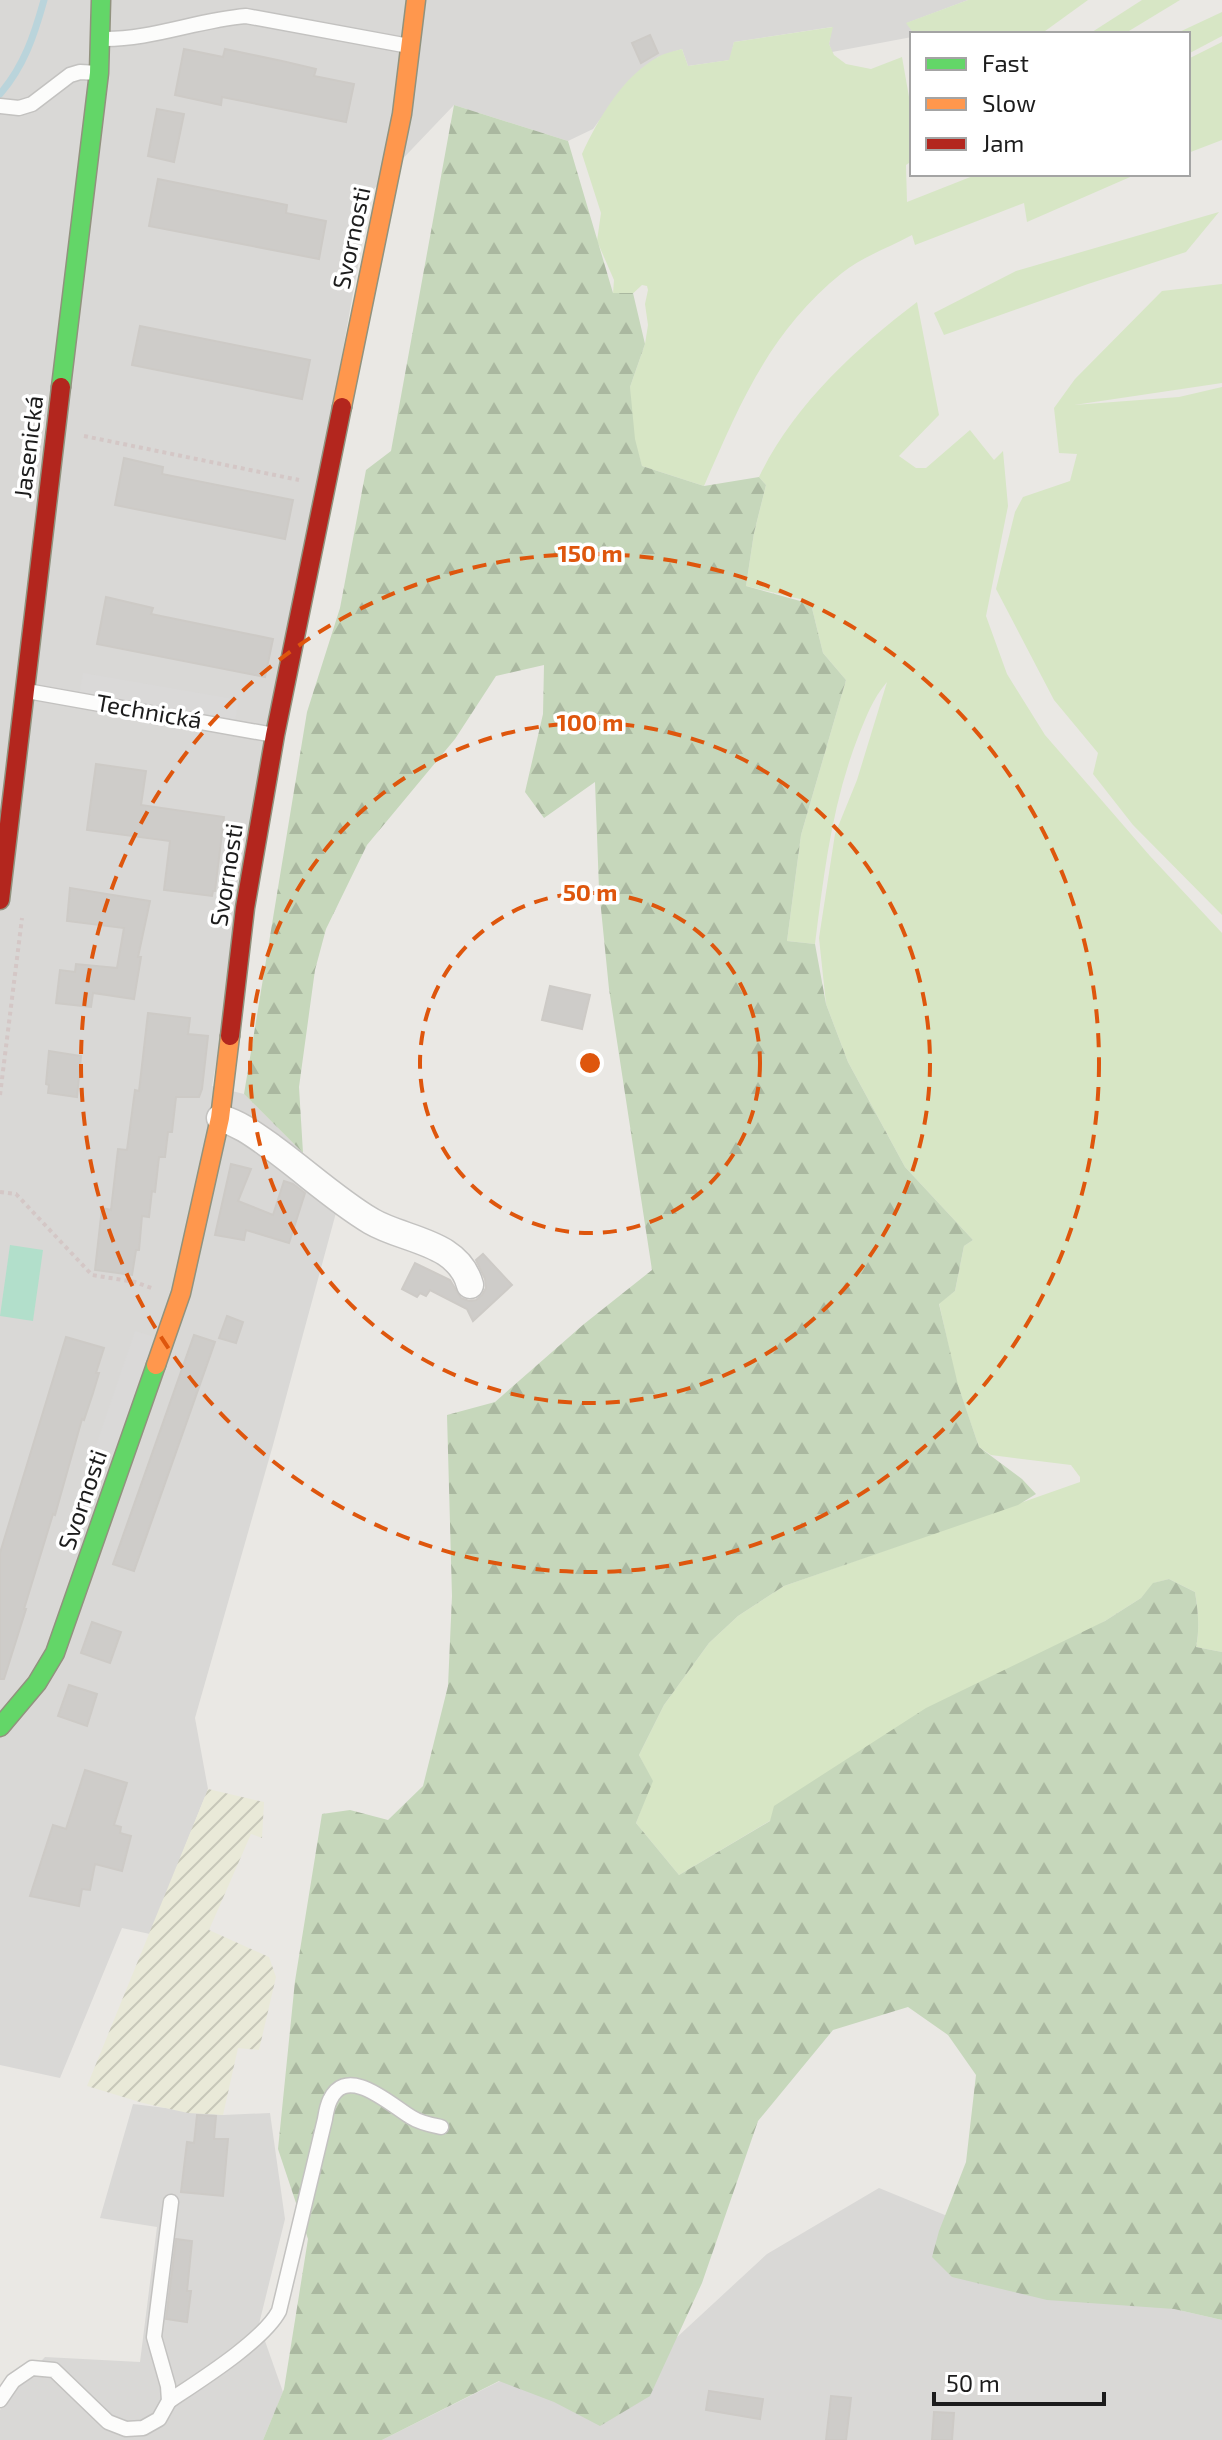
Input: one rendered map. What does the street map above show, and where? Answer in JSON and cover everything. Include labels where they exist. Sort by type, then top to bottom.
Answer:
[{"type":"street","name":"Jasenická","points":[[0,900],[99,73],[101,0]]},
{"type":"street","name":"Svornosti","points":[[0,1727],[46,1672],[55,1653],[190,1262],[220,1118],[245,908],[275,735],[402,114],[416,0]]},
{"type":"street","points":[[220,1118],[242,1125],[374,1223],[449,1254],[462,1267],[470,1285]]},
{"type":"lane","points":[[101,39],[137,38],[219,19],[246,16],[409,46]]},
{"type":"lane","points":[[4,106],[19,108],[32,104],[70,75],[99,73]]},
{"type":"lane","name":"Technická","points":[[24,691],[275,735]]},
{"type":"lane","points":[[0,2400],[13,2381],[32,2368],[54,2370],[108,2422],[126,2429],[143,2428],[159,2419],[169,2401],[266,2330],[274,2320],[284,2299],[330,2099],[338,2089],[367,2088],[413,2119],[441,2127]]},
{"type":"lane","points":[[169,2401],[168,2386],[154,2337],[171,2202]]},
{"type":"path","points":[[78,434],[298,480]]},
{"type":"path","points":[[0,1192],[16,1194],[92,1275],[135,1282],[179,1298]]},
{"type":"shaded area","points":[[0,0],[968,0],[907,23],[913,32],[910,32],[910,37],[832,52],[829,44],[832,27],[734,42],[730,60],[688,66],[682,49],[658,57],[626,84],[593,129],[568,141],[454,105],[371,192],[212,1086],[244,1094],[303,1153],[343,1187],[195,1718],[208,1789],[150,1934],[122,1928],[60,2078],[0,2065]]},
{"type":"shaded area","points":[[83,673],[239,700],[234,727],[78,700]]},
{"type":"shaded area","points":[[135,1331],[164,1340],[122,1461],[94,1451]]},
{"type":"shaded area","points":[[133,2104],[223,2115],[270,2113],[285,2219],[259,2324],[283,2392],[263,2440],[0,2440],[0,2410],[15,2388],[45,2357],[140,2362],[157,2227],[100,2218]]},
{"type":"shaded area","points":[[879,2188],[1174,2309],[1222,2320],[1222,2440],[382,2440],[500,2381],[648,2364],[767,2254]]},
{"type":"green space","points":[[968,0],[1088,0],[1044,32],[913,32],[906,23]]},
{"type":"green space","points":[[1142,0],[1180,0],[1127,32],[1092,32]]},
{"type":"green space","points":[[1222,12],[1222,36],[1190,53],[1190,32],[1179,32]]},
{"type":"green space","points":[[833,27],[829,44],[834,55],[846,64],[871,69],[902,57],[910,103],[907,202],[973,176],[1132,176],[1027,222],[1024,203],[915,245],[912,235],[842,273],[817,295],[776,344],[744,397],[704,486],[642,466],[631,429],[630,387],[645,344],[648,290],[647,286],[642,285],[627,299],[613,294],[614,280],[597,241],[601,213],[582,154],[604,113],[623,87],[645,65],[682,49],[688,66],[729,60],[734,42]]},
{"type":"green space","points":[[1222,42],[1222,140],[1190,152],[1190,58]]},
{"type":"green space","points":[[454,105],[568,141],[613,293],[633,293],[645,344],[630,387],[635,439],[642,466],[704,486],[759,477],[766,485],[754,533],[746,586],[811,604],[823,653],[846,680],[801,835],[787,941],[815,944],[826,1004],[848,1062],[905,1167],[973,1240],[964,1246],[955,1291],[939,1304],[958,1385],[979,1447],[1022,1479],[1036,1494],[1018,1505],[784,1586],[738,1616],[709,1643],[664,1705],[639,1755],[653,1781],[636,1823],[679,1875],[770,1821],[774,1806],[926,1708],[1105,1621],[1141,1598],[1153,1583],[1169,1579],[1195,1592],[1198,1620],[1196,1647],[1222,1652],[1222,2320],[1174,2309],[1047,2300],[952,2277],[932,2257],[966,2162],[976,2075],[948,2035],[908,2007],[833,2030],[758,2121],[702,2283],[650,2396],[600,2426],[554,2402],[499,2381],[382,2440],[263,2440],[284,2389],[308,2239],[278,2149],[295,1981],[322,1814],[350,1810],[388,1820],[423,1786],[448,1686],[452,1596],[447,1415],[495,1402],[584,1324],[652,1270],[609,989],[599,889],[595,782],[544,818],[525,792],[543,714],[544,665],[496,676],[455,739],[367,845],[326,929],[315,970],[299,1087],[303,1153],[244,1094],[307,712],[340,608],[366,470],[391,451]]},
{"type":"green space","points":[[1219,212],[1186,252],[944,335],[934,313],[1016,271]]},
{"type":"green space","points":[[1222,284],[1222,383],[1074,405],[1179,397],[1222,387],[1222,915],[1133,825],[1093,774],[1098,753],[1054,700],[996,589],[1015,512],[1023,497],[1070,481],[1077,454],[1059,453],[1054,408],[1075,379],[1162,291]]},
{"type":"green space","points":[[917,302],[939,415],[899,456],[916,468],[926,468],[970,430],[994,460],[1003,451],[1008,506],[986,616],[1007,674],[1045,735],[1222,933],[1222,1652],[1196,1647],[1198,1620],[1195,1592],[1169,1579],[1154,1583],[1141,1598],[1105,1621],[679,1875],[636,1823],[652,1781],[639,1755],[664,1705],[709,1643],[738,1616],[784,1586],[1080,1482],[1071,1465],[991,1455],[979,1447],[956,1380],[939,1303],[955,1291],[964,1246],[973,1240],[905,1167],[848,1062],[826,1004],[819,938],[835,834],[857,780],[887,682],[867,715],[849,762],[835,813],[815,944],[787,941],[801,835],[846,680],[823,653],[811,604],[746,586],[754,533],[766,485],[759,477],[789,426],[828,380],[871,339]]},
{"type":"green space","points":[[10,1245],[43,1250],[33,1321],[0,1316]]},
{"type":"green space","points":[[208,1789],[264,1802],[262,1838],[251,1834],[209,1930],[269,1957],[276,1977],[259,2050],[238,2048],[223,2115],[188,2113],[87,2086]]},
{"type":"building","points":[[650,35],[658,53],[641,63],[632,43]]},
{"type":"building","points":[[184,49],[223,57],[225,49],[316,69],[314,76],[354,84],[346,122],[222,97],[221,105],[175,95]]},
{"type":"building","points":[[157,109],[184,114],[174,162],[148,156]]},
{"type":"building","points":[[158,179],[287,205],[286,213],[326,221],[319,259],[149,226]]},
{"type":"building","points":[[140,326],[310,360],[302,399],[132,365]]},
{"type":"building","points":[[124,458],[163,467],[162,474],[293,500],[285,539],[115,505]]},
{"type":"building","points":[[106,597],[153,608],[151,614],[273,639],[265,677],[97,644]]},
{"type":"building","points":[[96,764],[146,771],[141,805],[224,817],[212,896],[164,890],[170,841],[87,830]]},
{"type":"building","points":[[70,888],[150,901],[138,957],[141,957],[134,999],[93,993],[91,1007],[56,1003],[60,970],[75,972],[76,964],[117,968],[124,928],[67,921]]},
{"type":"building","points":[[550,986],[590,995],[582,1029],[542,1020]]},
{"type":"building","points":[[148,1013],[190,1018],[188,1034],[208,1036],[199,1097],[176,1097],[172,1132],[168,1132],[165,1157],[159,1157],[149,1217],[142,1216],[139,1250],[136,1250],[132,1275],[95,1270],[102,1208],[111,1210],[118,1149],[127,1150],[135,1090],[139,1091]]},
{"type":"building","points":[[49,1051],[81,1056],[77,1097],[48,1093]]},
{"type":"building","points":[[231,1164],[251,1169],[238,1201],[273,1215],[284,1181],[305,1193],[289,1243],[246,1230],[244,1240],[215,1235]]},
{"type":"building","points":[[483,1254],[512,1285],[473,1321],[467,1309],[430,1290],[426,1296],[420,1293],[417,1297],[402,1289],[415,1263],[450,1280],[461,1298],[476,1300],[486,1288],[476,1260]]},
{"type":"building","points":[[227,1316],[243,1322],[236,1343],[219,1338]]},
{"type":"building","points":[[194,1335],[215,1342],[134,1571],[113,1564]]},
{"type":"building","points":[[66,1337],[104,1348],[26,1609],[4,1679],[0,1679],[0,1553]]},
{"type":"building","points":[[92,1622],[121,1632],[110,1663],[81,1653]]},
{"type":"building","points":[[69,1685],[97,1694],[87,1726],[58,1716]]},
{"type":"building","points":[[85,1770],[127,1783],[114,1825],[121,1827],[120,1833],[131,1836],[122,1871],[95,1864],[90,1890],[82,1889],[79,1906],[30,1896],[53,1825],[66,1829]]},
{"type":"building","points":[[197,2115],[216,2116],[214,2139],[228,2139],[223,2196],[181,2192],[187,2142],[194,2143]]},
{"type":"building","points":[[176,2239],[192,2241],[187,2322],[166,2319]]},
{"type":"building","points":[[709,2391],[763,2399],[760,2419],[706,2410]]},
{"type":"building","points":[[831,2396],[851,2398],[846,2440],[826,2440]]},
{"type":"building","points":[[934,2412],[954,2413],[952,2440],[932,2440]]},
{"type":"waterway","points":[[0,94],[16,73],[27,50],[44,0]]},
{"type":"traffic: fast","points":[[61,387],[99,73],[101,0]]},
{"type":"traffic: fast","points":[[0,1727],[37,1683],[55,1653],[156,1365]]},
{"type":"traffic: slow","points":[[342,407],[402,114],[416,0]]},
{"type":"traffic: slow","points":[[156,1365],[181,1293],[220,1118],[230,1036]]},
{"type":"traffic: jam","points":[[0,900],[61,387]]},
{"type":"traffic: jam","points":[[230,1036],[245,908],[275,735],[342,407]]}]
